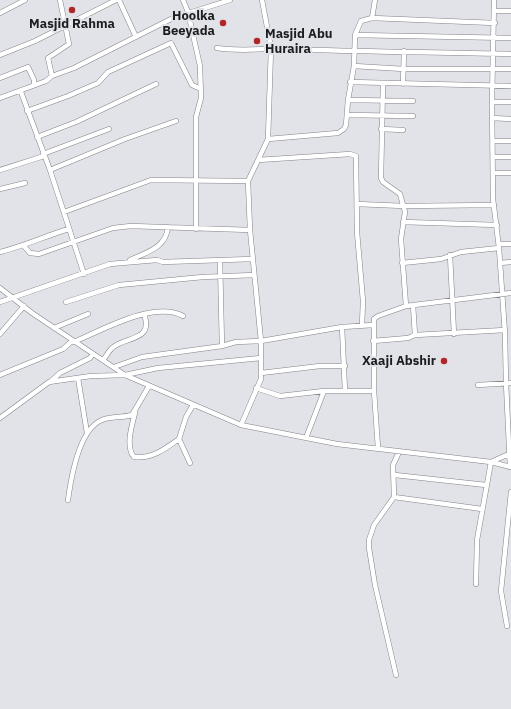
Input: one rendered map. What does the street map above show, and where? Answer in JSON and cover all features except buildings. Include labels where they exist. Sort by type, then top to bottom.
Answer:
[{"type":"street","points":[[0,13],[25,0]]},
{"type":"street","points":[[52,76],[48,58],[69,44],[60,0]]},
{"type":"street","points":[[0,55],[35,41],[116,0]]},
{"type":"street","points":[[119,0],[136,37]]},
{"type":"street","points":[[183,0],[188,12],[199,56],[201,89],[196,117],[196,229]]},
{"type":"street","points":[[0,98],[21,92],[49,80],[52,76],[74,68],[188,12],[230,0]]},
{"type":"street","points":[[240,425],[261,373],[261,341],[252,259],[248,181],[268,139],[271,48],[262,0]]},
{"type":"street","points":[[372,18],[375,0]]},
{"type":"street","points":[[0,288],[54,328],[93,354],[104,359],[125,375],[240,425],[306,438],[399,452],[491,462],[510,467],[511,453],[508,358],[499,246],[494,205],[492,102],[495,23],[494,0]]},
{"type":"street","points":[[495,11],[511,11]]},
{"type":"street","points":[[268,139],[338,133],[344,129],[347,115],[350,82],[354,66],[354,35],[361,21],[372,18],[495,23]]},
{"type":"street","points":[[354,35],[511,38]]},
{"type":"street","points":[[27,111],[98,83],[108,72],[171,43],[192,85],[201,89]]},
{"type":"street","points":[[217,48],[233,51],[271,48],[355,52],[404,51],[511,54]]},
{"type":"street","points":[[403,84],[404,51]]},
{"type":"street","points":[[354,66],[404,69],[511,69]]},
{"type":"street","points":[[0,78],[28,67],[34,80],[34,86]]},
{"type":"street","points":[[350,82],[511,86]]},
{"type":"street","points":[[37,137],[76,122],[156,84]]},
{"type":"street","points":[[383,84],[381,178],[383,182],[400,194],[406,214],[403,222],[402,263],[406,306]]},
{"type":"street","points":[[21,92],[50,170],[84,274]]},
{"type":"street","points":[[348,100],[413,101]]},
{"type":"street","points":[[492,102],[511,102]]},
{"type":"street","points":[[347,115],[382,114],[412,116]]},
{"type":"street","points":[[492,118],[511,119]]},
{"type":"street","points":[[50,170],[124,139],[176,121]]},
{"type":"street","points":[[0,170],[44,155],[109,129]]},
{"type":"street","points":[[381,129],[403,130]]},
{"type":"street","points":[[493,141],[511,141]]},
{"type":"street","points":[[258,160],[354,154],[356,162],[357,232],[363,301],[362,325]]},
{"type":"street","points":[[493,157],[511,157]]},
{"type":"street","points":[[493,173],[511,173]]},
{"type":"street","points":[[64,212],[151,180],[248,181]]},
{"type":"street","points":[[0,189],[25,183]]},
{"type":"street","points":[[357,204],[404,206],[494,205]]},
{"type":"street","points":[[403,222],[497,225]]},
{"type":"street","points":[[24,246],[30,254],[39,254],[113,228],[131,226],[250,230]]},
{"type":"street","points":[[127,262],[151,251],[164,241],[167,236],[168,227]]},
{"type":"street","points":[[0,252],[24,246],[38,239],[69,229]]},
{"type":"street","points":[[402,263],[441,259],[450,255],[511,244]]},
{"type":"street","points":[[450,255],[451,300],[454,334]]},
{"type":"street","points":[[0,302],[110,264],[127,262],[252,259]]},
{"type":"street","points":[[220,260],[222,346]]},
{"type":"street","points":[[500,263],[511,262]]},
{"type":"street","points":[[66,302],[119,285],[153,281],[254,276]]},
{"type":"street","points":[[378,448],[374,391],[374,319],[378,316],[406,306],[511,293]]},
{"type":"street","points":[[413,305],[415,334]]},
{"type":"street","points":[[0,334],[24,306]]},
{"type":"street","points":[[0,375],[62,349],[73,341],[144,314],[169,310],[183,316]]},
{"type":"street","points":[[54,328],[88,314]]},
{"type":"street","points":[[104,359],[112,348],[141,335],[146,329],[144,314]]},
{"type":"street","points":[[114,367],[142,357],[222,346],[236,342],[261,341],[362,325],[373,325]]},
{"type":"street","points":[[342,328],[345,391]]},
{"type":"street","points":[[373,341],[408,338],[415,334],[511,333]]},
{"type":"street","points":[[0,418],[60,373],[90,358],[93,354]]},
{"type":"street","points":[[49,382],[91,376],[125,375],[158,368],[261,358]]},
{"type":"street","points":[[261,373],[320,366],[345,366]]},
{"type":"street","points":[[78,378],[87,432]]},
{"type":"street","points":[[478,385],[508,383]]},
{"type":"street","points":[[149,386],[134,413],[131,432],[131,453],[134,457],[147,456],[160,452],[179,439],[186,417],[193,405]]},
{"type":"street","points":[[256,388],[280,396],[324,391],[374,391]]},
{"type":"street","points":[[306,438],[324,391]]},
{"type":"street","points":[[68,500],[70,480],[87,432],[100,420],[129,416],[134,413]]},
{"type":"street","points":[[179,439],[190,463]]},
{"type":"street","points":[[396,675],[379,601],[369,548],[371,532],[374,525],[394,497],[395,475],[393,465],[399,452]]},
{"type":"street","points":[[491,462],[511,453]]},
{"type":"street","points":[[476,584],[476,552],[491,462]]},
{"type":"street","points":[[395,475],[486,485]]},
{"type":"street","points":[[507,626],[502,591],[511,492]]},
{"type":"street","points":[[394,497],[482,509]]},
{"type":"place","name":"Masjid Rahma","points":[[72,10]]},
{"type":"place","name":"Hoolka Beeyada","points":[[223,23]]},
{"type":"place","name":"Masjid Abu Huraira","points":[[257,41]]},
{"type":"place","name":"Xaaji Abshir","points":[[444,361]]}]
